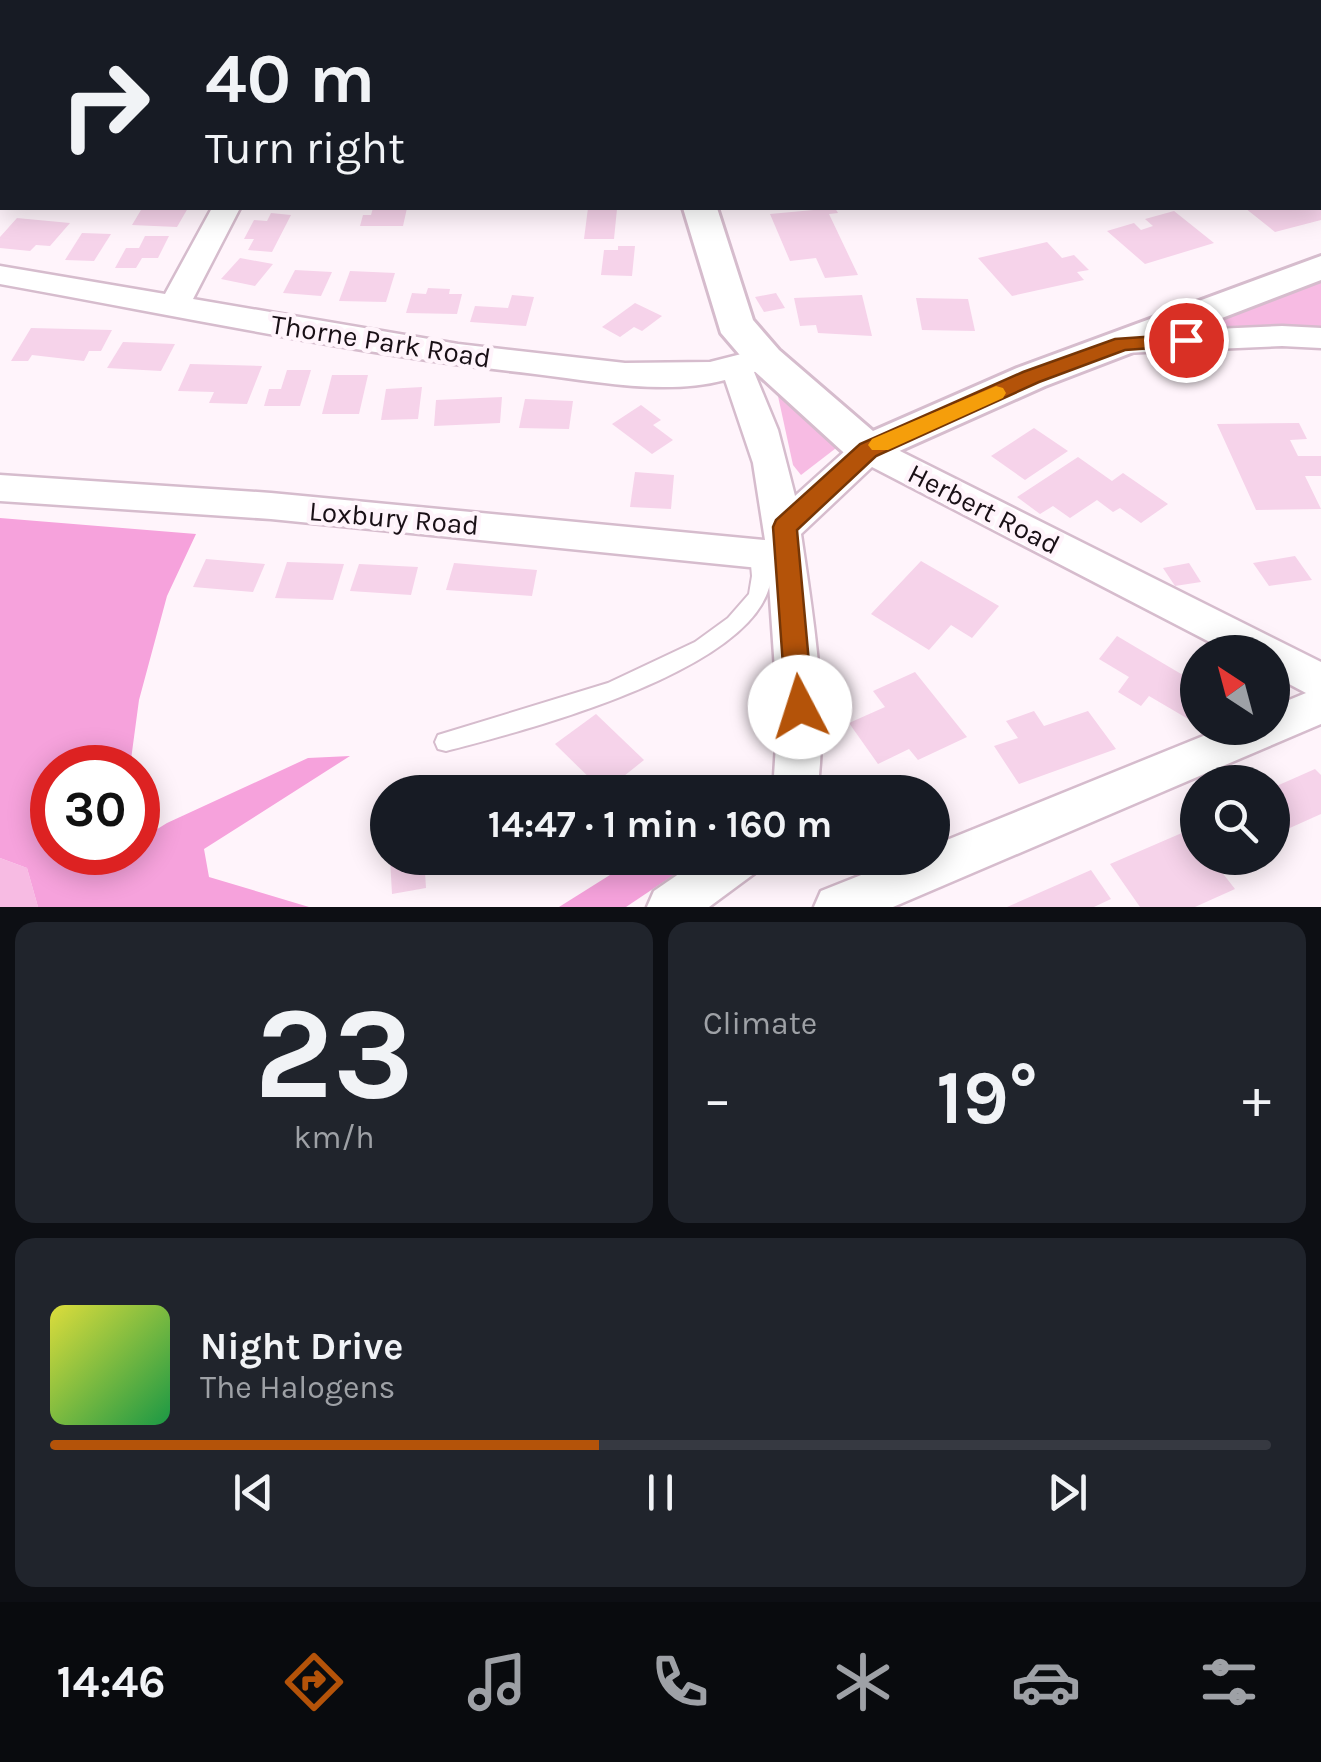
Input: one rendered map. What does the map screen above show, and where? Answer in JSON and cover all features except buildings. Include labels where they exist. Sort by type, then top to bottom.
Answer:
[{"type":"street","points":[[174,306],[225,210]]},
{"type":"street","name":"Herbert Road","points":[[701,210],[750,363],[868,450],[1232,635]]},
{"type":"street","points":[[777,545],[868,450],[1031,377],[1321,267]]},
{"type":"street","name":"Thorne Park Road","points":[[0,275],[458,355],[606,372],[710,373],[750,363]]},
{"type":"street","points":[[1122,343],[1321,338]]},
{"type":"street","points":[[750,363],[748,391],[777,545],[803,745],[799,775]]},
{"type":"street","name":"Loxbury Road","points":[[0,488],[777,545]]},
{"type":"street","points":[[1290,665],[1321,681]]},
{"type":"street","points":[[1290,718],[1321,705]]},
{"type":"street","points":[[838,907],[1227,745]]},
{"type":"street","points":[[671,907],[715,875]]},
{"type":"lane","points":[[446,742],[566,708],[688,655],[721,633],[757,599],[777,545]]},
{"type":"shaded area","points":[[1321,267],[1321,338],[1123,343]]},
{"type":"shaded area","points":[[776,387],[840,445],[801,475],[793,465]]},
{"type":"shaded area","points":[[0,518],[196,534],[167,596],[139,700],[133,745],[30,745],[30,875],[160,875],[160,827],[308,758],[350,756],[204,849],[209,877],[309,907],[38,907],[27,868],[0,858]]},
{"type":"shaded area","points":[[0,858],[27,868],[38,907],[0,907]]},
{"type":"shaded area","points":[[610,875],[674,875],[626,907],[559,907]]},
{"type":"slow traffic","points":[[880,445],[996,393]]},
{"type":"route","points":[[800,707],[785,527],[868,450],[1031,377],[1122,343],[1186,340]]}]
